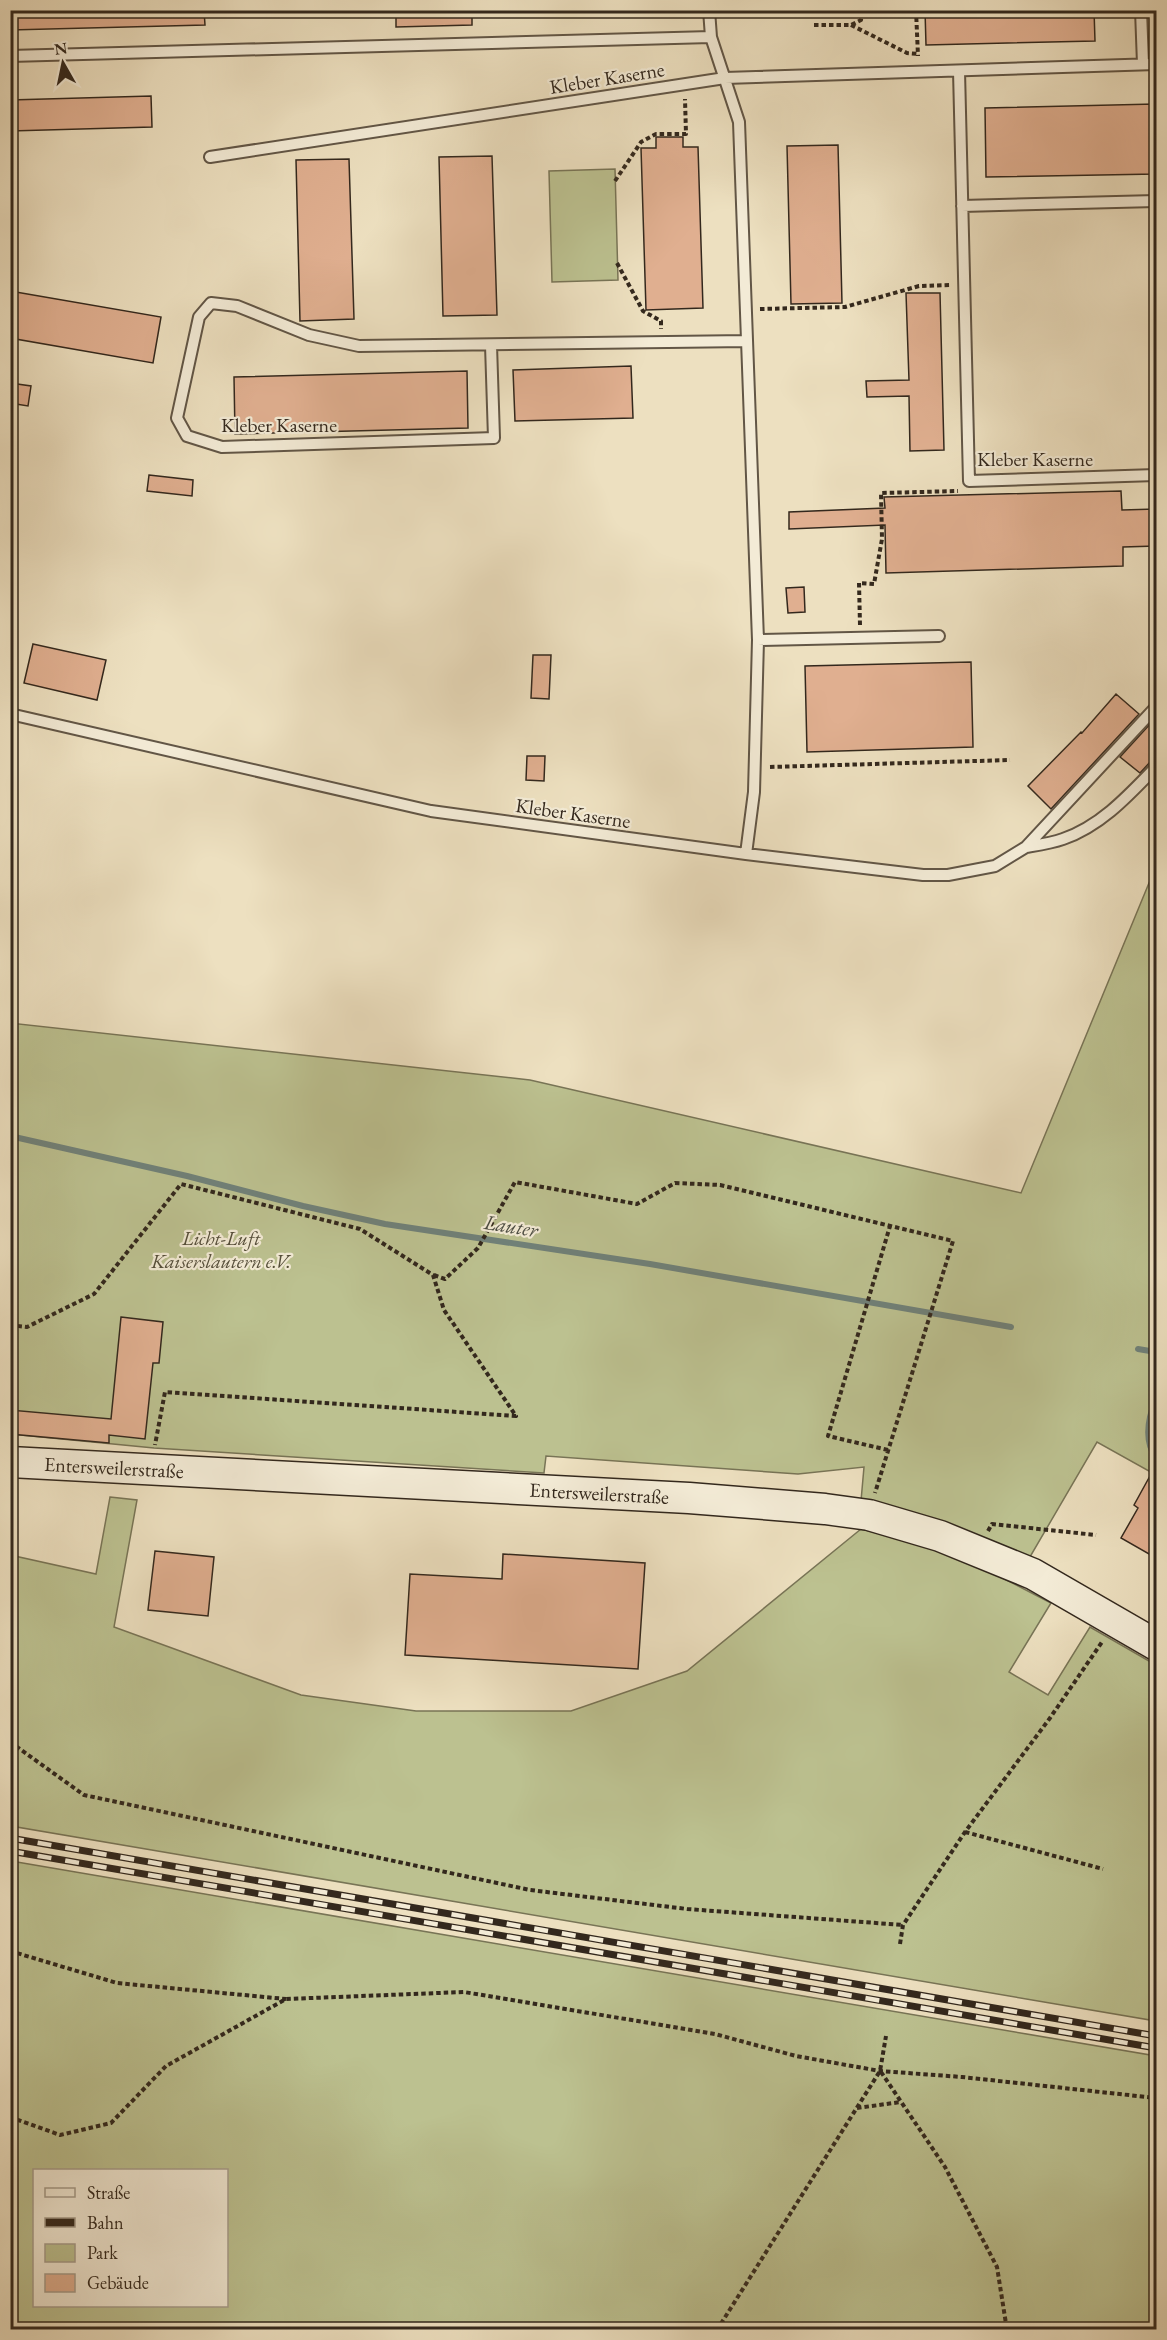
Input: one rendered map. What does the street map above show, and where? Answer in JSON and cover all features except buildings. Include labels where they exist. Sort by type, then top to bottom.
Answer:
[{"type":"main road","name":"Entersweilerstraße","points":[[10,1462],[689,1498],[825,1509],[869,1515],[940,1536],[1033,1574],[1156,1645]]},
{"type":"lane","points":[[709,10],[711,38],[739,122],[758,640],[752,818],[746,854]]},
{"type":"lane","points":[[1141,10],[1143,64]]},
{"type":"lane","name":"Kleber Kaserne","points":[[10,56],[711,38]]},
{"type":"lane","name":"Kleber Kaserne","points":[[210,157],[725,78],[1156,64]]},
{"type":"lane","name":"Kleber Kaserne","points":[[959,70],[969,481],[1156,475]]},
{"type":"lane","points":[[962,206],[1156,201]]},
{"type":"lane","name":"Kleber Kaserne","points":[[491,345],[494,438],[222,447],[187,436],[177,418],[200,317],[211,303],[237,306],[309,335],[358,346],[747,341]]},
{"type":"lane","points":[[758,640],[939,636]]},
{"type":"lane","points":[[1026,847],[1156,707]]},
{"type":"lane","name":"Kleber Kaserne","points":[[10,714],[431,811],[746,854],[892,872],[948,875],[995,866],[1026,847]]},
{"type":"lane","points":[[1026,847],[1063,840],[1091,827],[1126,798],[1156,767]]},
{"type":"path","points":[[813,25],[851,25],[861,20],[862,10]]},
{"type":"path","points":[[915,72],[918,54],[916,10]]},
{"type":"path","points":[[851,25],[907,54],[918,54]]},
{"type":"path","points":[[615,181],[641,142],[656,134],[686,134],[684,99],[707,81]]},
{"type":"path","points":[[617,262],[643,311],[661,321],[662,343]]},
{"type":"path","points":[[747,309],[845,307],[919,286],[964,284]]},
{"type":"path","points":[[860,638],[859,584],[874,584],[882,539],[880,493],[964,490],[969,481]]},
{"type":"path","points":[[754,768],[1010,760]]},
{"type":"path","points":[[10,1325],[27,1327],[94,1294],[182,1184],[360,1229],[434,1275],[445,1278],[478,1248],[515,1182],[637,1203],[675,1183],[720,1185],[953,1241],[874,1496]]},
{"type":"path","points":[[888,1450],[828,1436],[890,1226]]},
{"type":"path","points":[[154,1453],[165,1392],[516,1416],[444,1310],[434,1275]]},
{"type":"path","points":[[978,1550],[992,1524],[1096,1535]]},
{"type":"path","points":[[900,1944],[903,1925],[965,1832],[1038,1734],[1116,1621]]},
{"type":"path","points":[[10,1742],[84,1795],[521,1888],[687,1909],[903,1925]]},
{"type":"path","points":[[965,1832],[1103,1869]]},
{"type":"path","points":[[10,1951],[117,1983],[286,1999],[464,1992],[715,2034],[796,2056],[880,2071],[962,2077],[1156,2098]]},
{"type":"path","points":[[10,2118],[60,2135],[111,2123],[166,2066],[286,1999]]},
{"type":"path","points":[[717,2330],[880,2071],[886,2036]]},
{"type":"path","points":[[880,2071],[945,2167],[997,2267],[1007,2330]]},
{"type":"path","points":[[856,2108],[901,2102]]},
{"type":"green space","points":[[615,169],[618,280],[552,282],[549,171]]},
{"type":"green space","name":"Licht-Luft Kaiserslautern e.V.","points":[[1156,866],[1156,1475],[1097,1442],[1027,1562],[861,1501],[864,1467],[798,1474],[546,1456],[544,1473],[154,1448],[11,1434],[10,1023],[530,1080],[1021,1193]]},
{"type":"green space","points":[[110,1497],[137,1500],[114,1627],[301,1695],[416,1711],[571,1711],[687,1671],[861,1529],[933,1547],[999,1576],[1051,1603],[1009,1672],[1048,1695],[1090,1627],[1156,1665],[1156,2021],[11,1826],[10,1555],[96,1574]]},
{"type":"green space","points":[[11,1861],[1156,2056],[1156,2329],[11,2329]]},
{"type":"waterway","name":"Lauter","points":[[10,1136],[385,1224],[650,1264],[1011,1327]]},
{"type":"waterway","name":"Lauter","points":[[1138,1349],[1156,1352]]},
{"type":"waterway","name":"Lauter","points":[[1156,1399],[1148,1429],[1150,1444],[1156,1458]]},
{"type":"railway","points":[[10,1838],[1156,2036]]},
{"type":"railway","points":[[10,1851],[1156,2048]]}]
